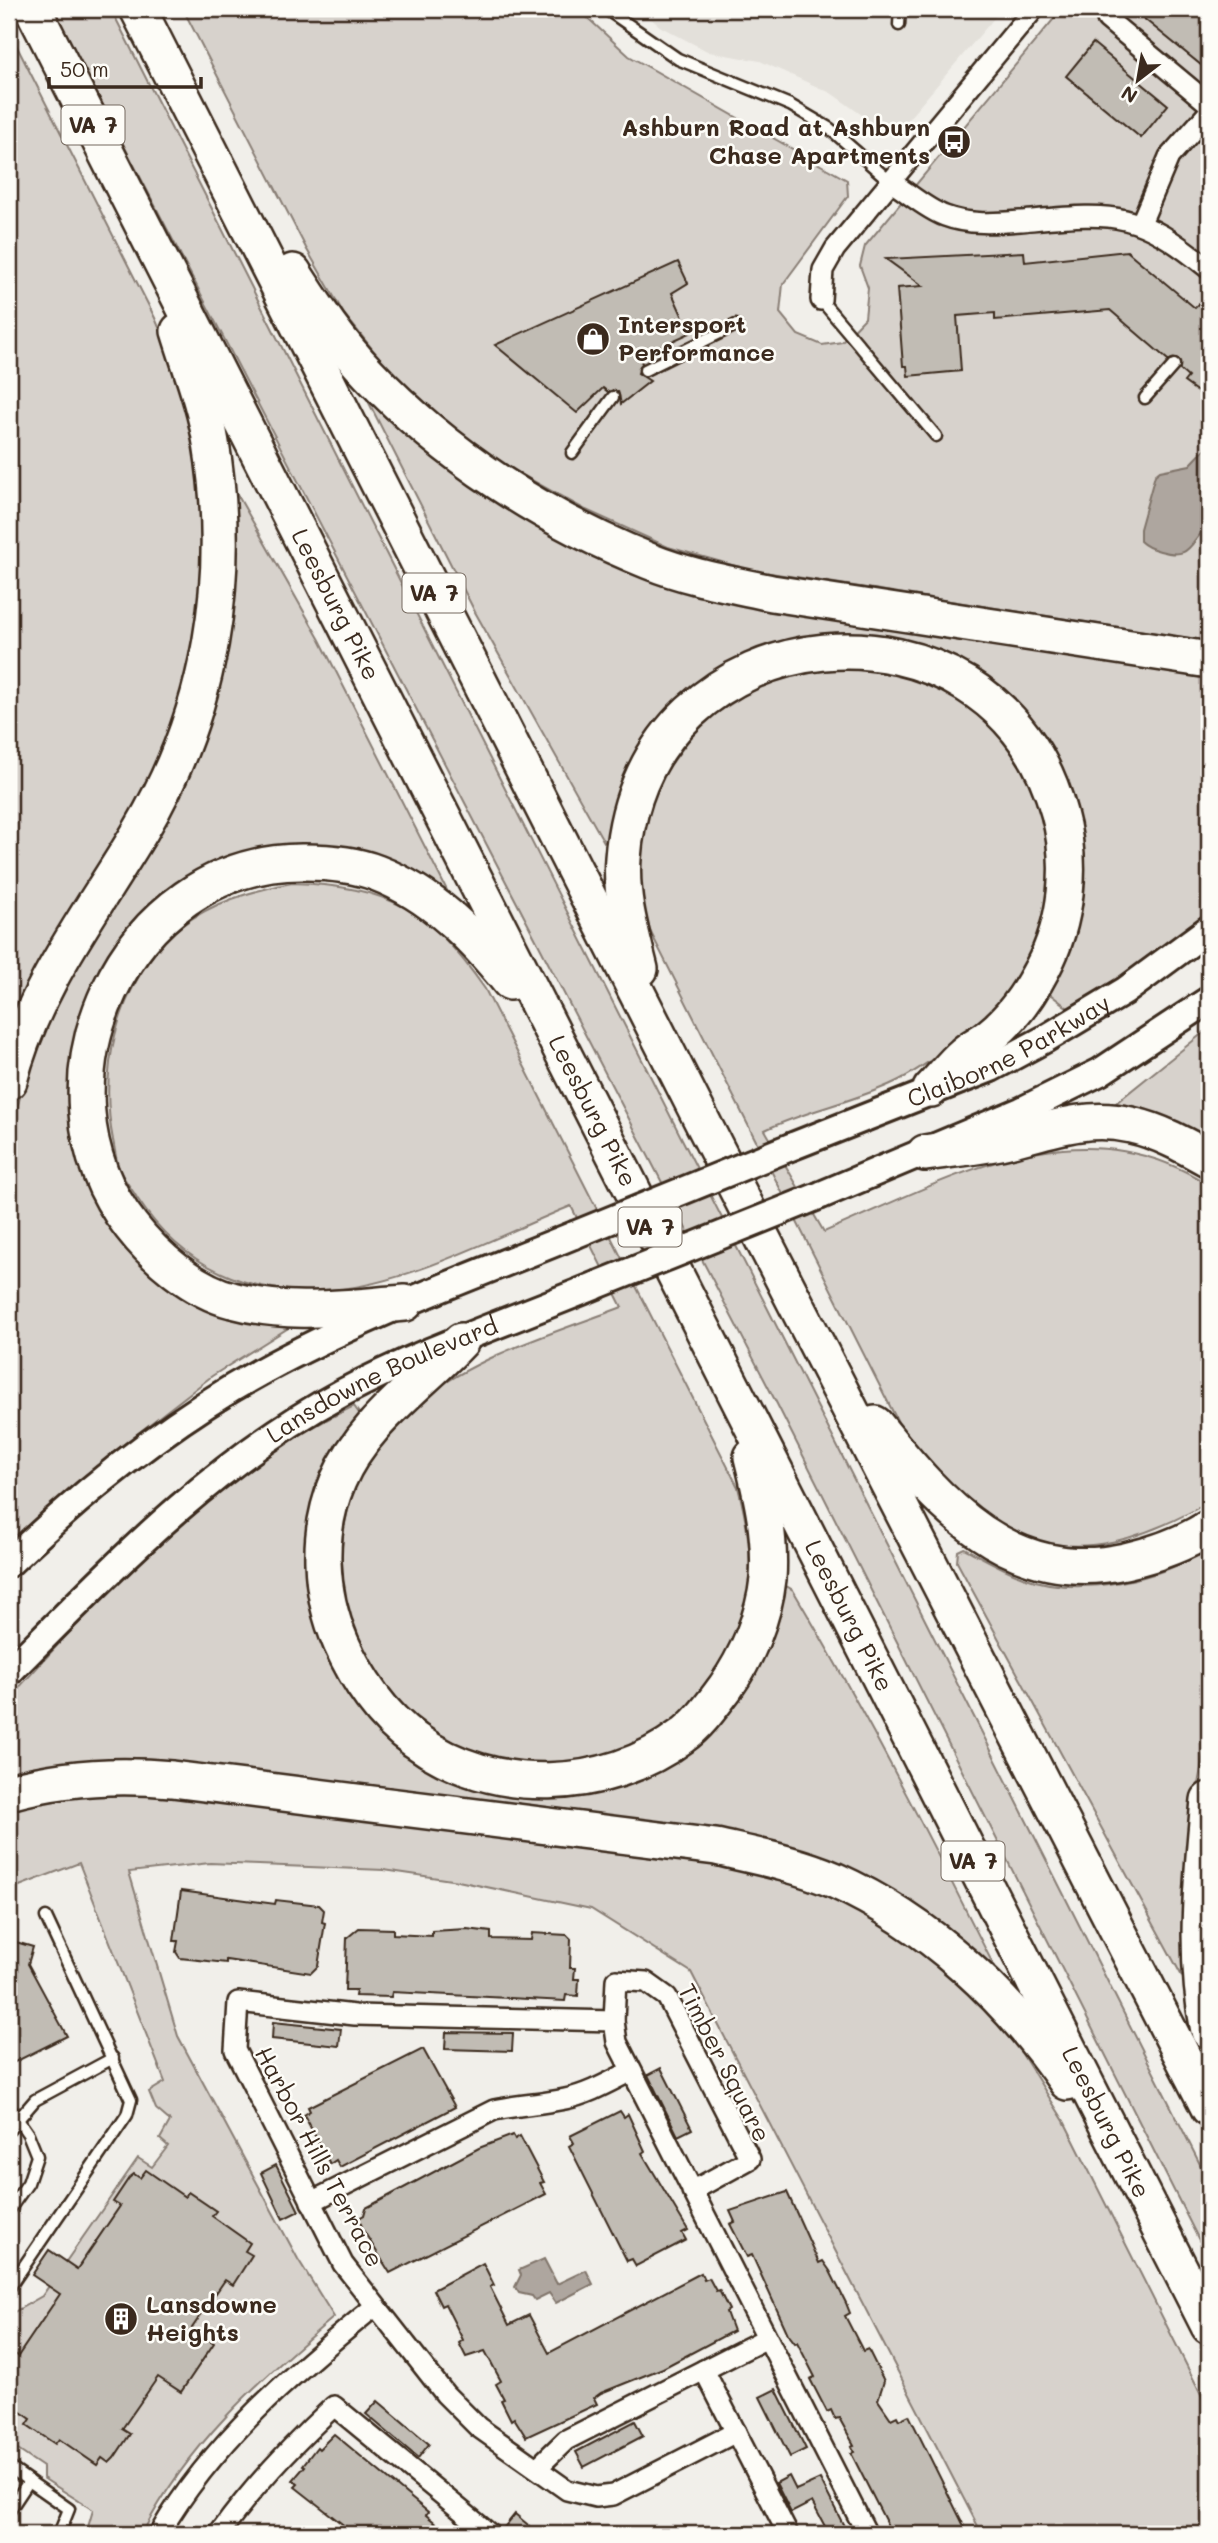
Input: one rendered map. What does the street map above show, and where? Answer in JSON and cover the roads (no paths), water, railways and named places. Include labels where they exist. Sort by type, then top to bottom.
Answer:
[{"type":"highway","name":"Leesburg Pike","points":[[33,9],[1209,2326]]},
{"type":"highway","name":"VA 7","points":[[138,9],[658,1033],[1209,2108]]},
{"type":"highway","points":[[211,153],[334,333],[369,374],[415,418],[472,463],[588,534],[651,562],[703,578],[772,593],[1209,660]]},
{"type":"highway","points":[[9,1082],[23,1035],[51,974],[166,785],[194,715],[215,630],[220,548],[211,440],[152,241]]},
{"type":"highway","points":[[658,1033],[631,935],[623,890],[623,858],[640,782],[660,745],[697,703],[723,684],[759,666],[805,654],[855,651],[901,656],[945,671],[979,694],[1010,721],[1033,753],[1054,793],[1063,828],[1066,867],[1064,906],[1056,934],[1043,967],[1023,1002],[990,1036],[964,1053],[931,1090]]},
{"type":"highway","points":[[405,1303],[275,1310],[229,1299],[186,1277],[148,1248],[119,1210],[98,1162],[89,1120],[87,1080],[92,1040],[102,1002],[122,964],[145,934],[175,905],[210,884],[251,867],[289,862],[336,863],[376,872],[411,890],[448,915],[480,944],[565,1058]]},
{"type":"highway","points":[[925,1153],[1000,1142],[1043,1128],[1078,1122],[1130,1124],[1173,1139],[1209,1159]]},
{"type":"highway","points":[[461,1341],[387,1411],[357,1446],[339,1479],[325,1515],[323,1566],[332,1622],[353,1670],[378,1703],[415,1740],[459,1763],[502,1776],[553,1782],[600,1776],[644,1759],[683,1735],[710,1707],[736,1672],[754,1635],[764,1601],[768,1539],[762,1497],[736,1396]]},
{"type":"highway","points":[[816,1342],[911,1469],[967,1522],[1002,1546],[1033,1559],[1070,1567],[1106,1565],[1183,1544],[1209,1528]]},
{"type":"highway","points":[[9,1792],[80,1778],[137,1776],[172,1779],[716,1847],[777,1861],[833,1880],[883,1905],[930,1936],[972,1972],[1051,2060],[1133,2178]]},
{"type":"highway","points":[[1209,1800],[1201,1885],[1200,1961],[1209,2031]]},
{"type":"main road","name":"Claiborne Parkway","points":[[405,1303],[991,1068],[1125,992],[1209,929]]},
{"type":"main road","points":[[925,1153],[1021,1111],[1100,1072],[1209,1000]]},
{"type":"main road","name":"Lansdowne Boulevard","points":[[9,1672],[184,1501],[243,1455],[340,1394],[394,1367],[925,1153]]},
{"type":"main road","points":[[9,1563],[104,1478],[180,1423],[260,1372],[405,1303]]},
{"type":"street","points":[[821,300],[823,271],[835,250],[1034,9]]},
{"type":"street","points":[[1107,19],[1209,104]]},
{"type":"street","points":[[1141,223],[1169,157],[1209,112]]},
{"type":"street","points":[[891,182],[946,217],[969,221],[996,223],[1090,215],[1141,223],[1170,238],[1209,269]]},
{"type":"street","name":"Timber Square","points":[[692,2191],[750,2159],[667,1997],[646,1982],[616,1980],[614,2021],[617,2042],[631,2071],[692,2191],[867,2534]]},
{"type":"street","name":"Harbor Hills Terrace","points":[[614,2021],[355,2015],[238,2002],[235,2050],[343,2264],[374,2306],[462,2412],[478,2427],[578,2495],[596,2497],[613,2495],[736,2432]]},
{"type":"street","points":[[312,2202],[494,2110],[524,2103],[564,2099],[590,2091],[631,2071]]},
{"type":"street","points":[[159,2534],[204,2466],[242,2422],[283,2381],[374,2306]]},
{"type":"street","points":[[537,2468],[566,2440],[767,2338]]},
{"type":"street","points":[[704,2370],[788,2534]]},
{"type":"street","points":[[219,2534],[252,2488],[289,2448],[334,2406],[491,2534]]},
{"type":"lane","points":[[606,9],[678,59],[790,105],[829,128],[891,182]]},
{"type":"lane","points":[[899,25],[900,9]]},
{"type":"lane","points":[[821,300],[936,436]]},
{"type":"lane","points":[[645,370],[736,326]]},
{"type":"lane","points":[[1145,398],[1174,365]]},
{"type":"lane","points":[[572,453],[613,397]]},
{"type":"lane","points":[[9,2288],[127,2115],[131,2100],[46,1917]]},
{"type":"lane","points":[[9,2130],[35,2100],[113,2058]]},
{"type":"lane","points":[[9,2106],[28,2134],[37,2156],[27,2183],[9,2210]]},
{"type":"lane","points":[[9,2467],[69,2509],[59,2534]]},
{"type":"lane","points":[[9,2511],[29,2481]]},
{"type":"place","name":"Ashburn Road at Ashburn Chase Apartments","points":[[954,142]]},
{"type":"place","name":"Intersport Performance","points":[[593,339]]},
{"type":"place","name":"Lansdowne Heights","points":[[121,2319]]}]
